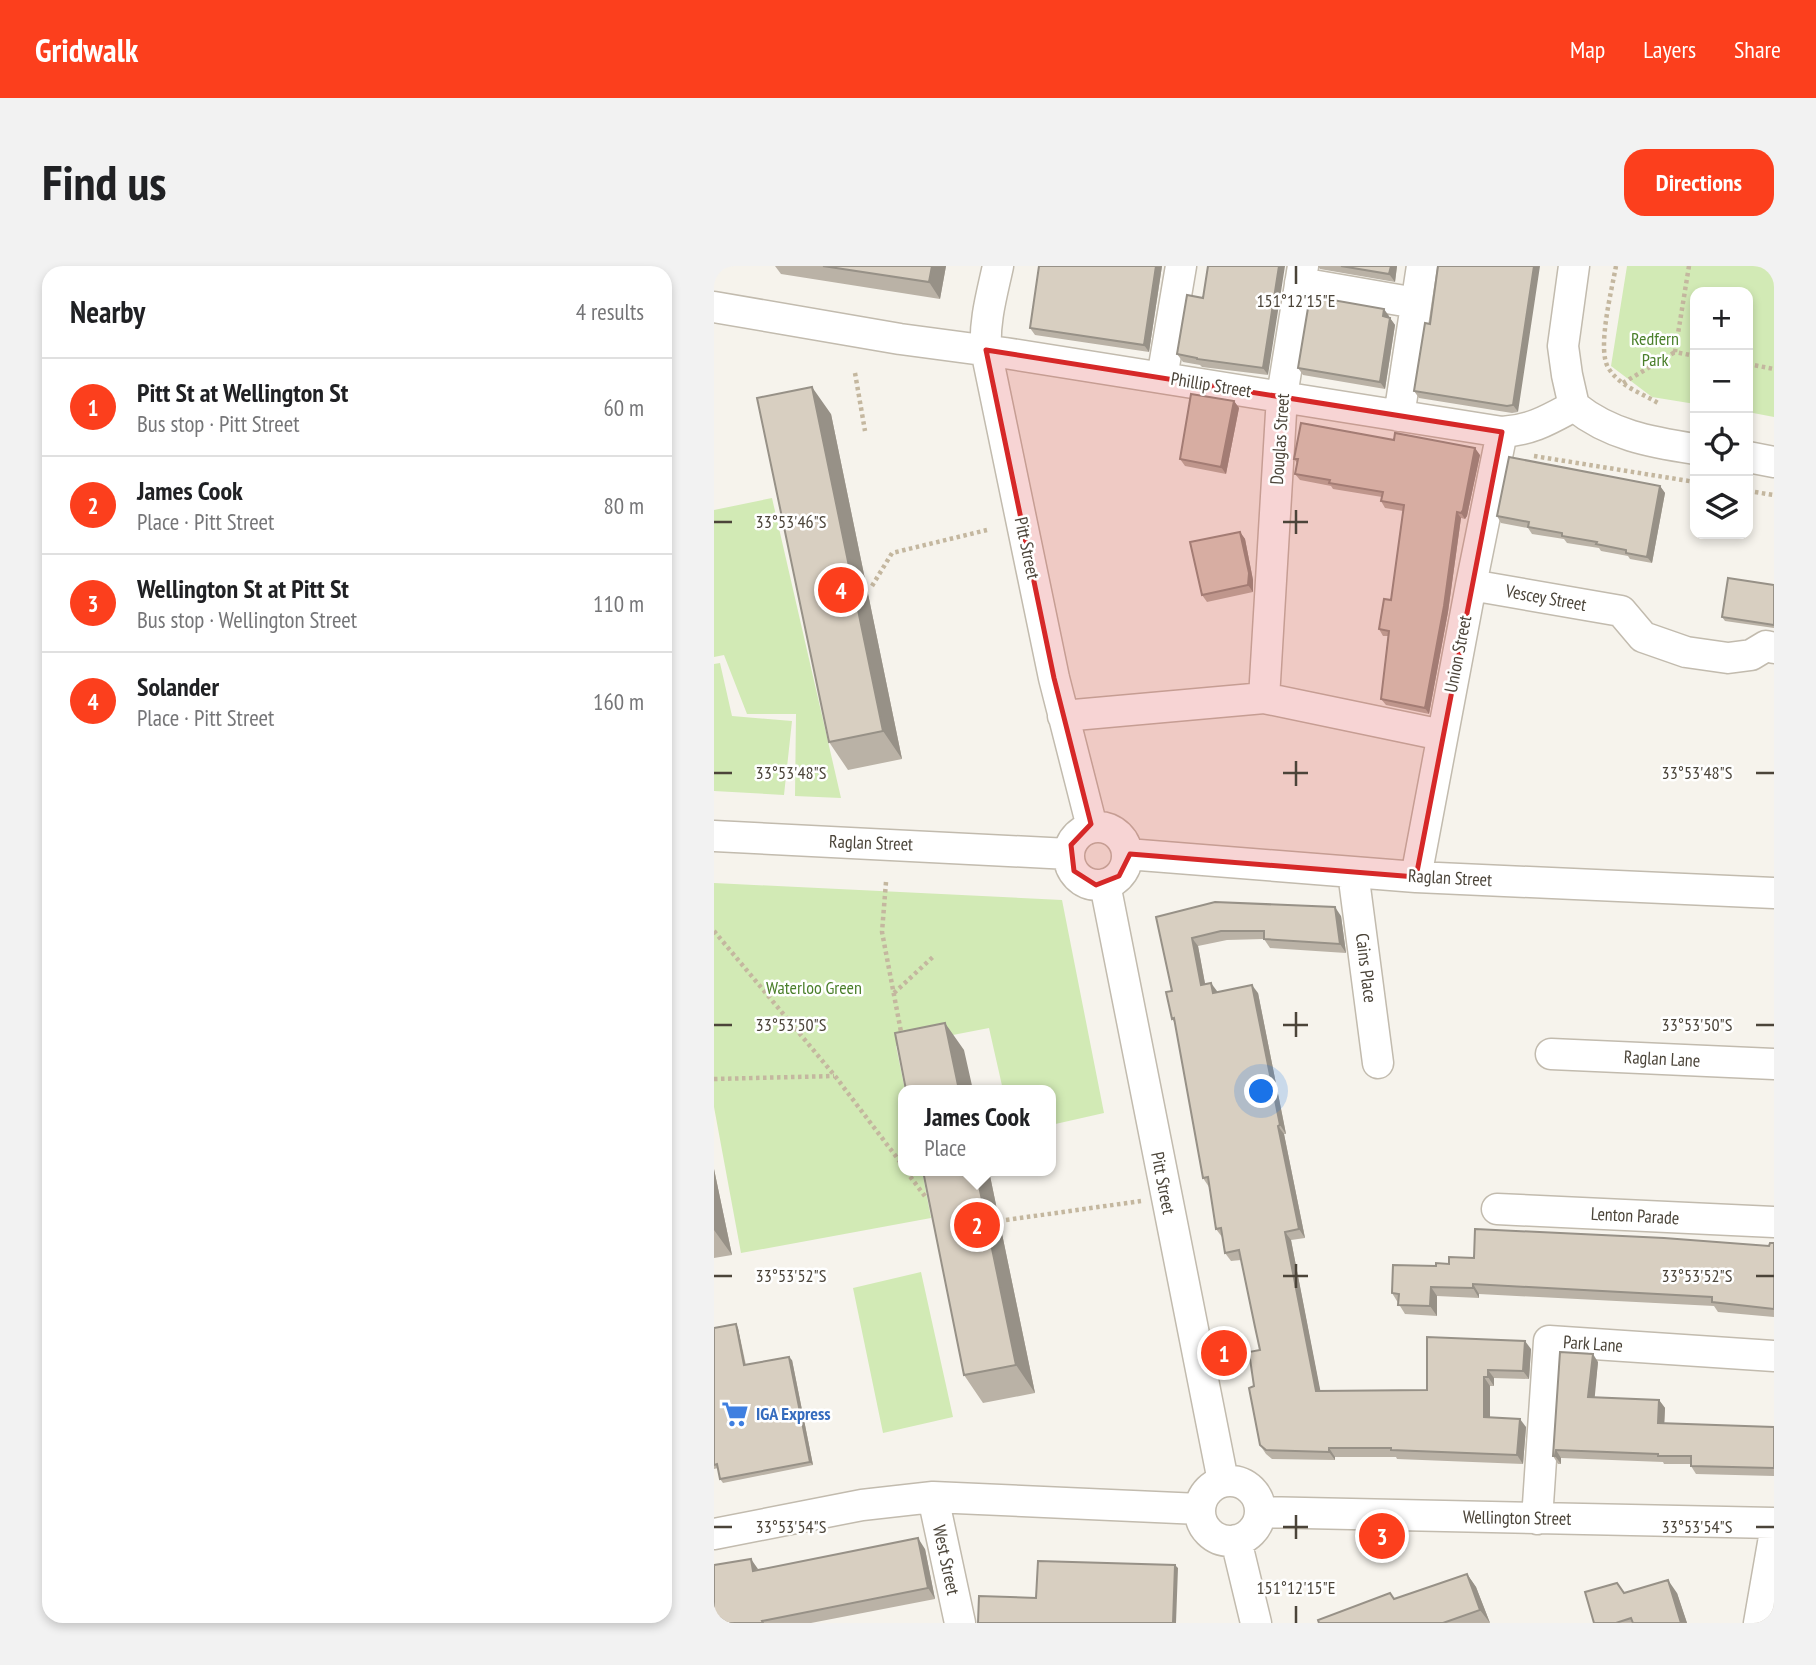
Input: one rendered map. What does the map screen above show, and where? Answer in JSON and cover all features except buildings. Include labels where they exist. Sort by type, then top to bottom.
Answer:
[{"type":"street","name":"Pitt Street","points":[[998,266],[987,314],[986,350],[1063,716],[1092,827]]},
{"type":"street","points":[[1162,378],[1181,266]]},
{"type":"street","points":[[1399,416],[1422,266]]},
{"type":"street","points":[[1574,266],[1563,346],[1574,406],[1590,419],[1613,431],[1690,448]]},
{"type":"street","points":[[1302,274],[1416,303]]},
{"type":"street","name":"Douglas Street","points":[[1264,698],[1282,396],[1302,274]]},
{"type":"street","name":"Phillip Street","points":[[714,307],[900,339],[986,350],[1502,432],[1523,431],[1574,406]]},
{"type":"street","name":"Union Street","points":[[1416,877],[1502,432]]},
{"type":"street","points":[[1753,458],[1774,461]]},
{"type":"street","name":"Vescey Street","points":[[1471,585],[1621,611],[1643,637],[1686,652],[1728,658],[1751,655],[1770,647]]},
{"type":"street","points":[[1063,716],[1264,698],[1443,735]]},
{"type":"street","points":[[1102,827],[1120,836],[1125,845],[1127,862],[1119,876],[1105,884],[1096,885],[1079,878],[1070,863],[1069,854],[1071,845],[1083,831],[1102,827]]},
{"type":"street","name":"Raglan Street","points":[[714,835],[1069,854]]},
{"type":"street","name":"Raglan Street","points":[[1127,854],[1416,877],[1774,893]]},
{"type":"street","name":"Cains Place","points":[[1353,872],[1378,1063]]},
{"type":"street","name":"Pitt Street","points":[[1105,884],[1223,1481]]},
{"type":"street","name":"Raglan Lane","points":[[1551,1054],[1774,1064]]},
{"type":"street","name":"Lenton Parade","points":[[1497,1209],[1774,1222]]},
{"type":"street","name":"Park Lane","points":[[1537,1519],[1549,1340],[1774,1356]]},
{"type":"street","points":[[1233,1481],[1242,1483],[1256,1495],[1260,1512],[1253,1531],[1236,1540],[1218,1538],[1210,1533],[1204,1526],[1200,1509],[1202,1499],[1214,1485],[1233,1481]]},
{"type":"street","points":[[714,1534],[862,1505],[933,1497],[1200,1509]]},
{"type":"street","name":"West Street","points":[[933,1497],[960,1623]]},
{"type":"street","name":"Wellington Street","points":[[1260,1512],[1774,1523]]},
{"type":"street","points":[[1759,1623],[1774,1537]]},
{"type":"street","points":[[1236,1540],[1256,1623]]},
{"type":"path","points":[[1616,266],[1603,347],[1607,367],[1623,384],[1658,403]]},
{"type":"path","points":[[1675,352],[1689,266]]},
{"type":"path","points":[[1623,384],[1675,352],[1690,355]]},
{"type":"path","points":[[1753,365],[1774,369]]},
{"type":"path","points":[[855,373],[866,431]]},
{"type":"path","points":[[1753,492],[1774,495]]},
{"type":"path","points":[[872,586],[891,553],[986,530]]},
{"type":"path","points":[[886,882],[882,932],[902,1041]]},
{"type":"path","points":[[714,931],[835,1076],[898,1160]]},
{"type":"path","points":[[893,994],[935,955]]},
{"type":"path","points":[[714,1079],[835,1076]]},
{"type":"path","points":[[910,1176],[927,1199]]},
{"type":"path","points":[[1006,1220],[1166,1197]]},
{"type":"highlighted area","points":[[986,350],[1502,432],[1416,877],[1130,854],[1119,876],[1096,885],[1074,871],[1071,845],[1091,824],[1054,678]]},
{"type":"green space","name":"Redfern Park","points":[[1627,266],[1774,266],[1774,417],[1753,413],[1753,287],[1690,287],[1690,403],[1652,397],[1611,366]]},
{"type":"green space","points":[[772,498],[841,798],[795,796],[796,714],[747,714],[724,655],[714,657],[714,510]]},
{"type":"green space","points":[[720,663],[732,716],[792,721],[784,795],[714,791],[714,664]]},
{"type":"green space","name":"Waterloo Green","points":[[714,883],[1062,900],[1104,1113],[1056,1124],[1056,1085],[1002,1085],[989,1028],[896,1046],[904,1085],[898,1085],[898,1176],[923,1176],[931,1218],[741,1253],[714,1107]]},
{"type":"green space","points":[[921,1272],[953,1417],[883,1433],[853,1288]]},
{"type":"place","name":"Solander","points":[[841,590]]},
{"type":"place","name":"James Cook","points":[[977,1225]]},
{"type":"place","name":"Pitt St at Wellington St","points":[[1224,1353]]},
{"type":"place","name":"IGA Express","points":[[735,1414]]},
{"type":"place","name":"Wellington St at Pitt St","points":[[1382,1536]]}]
